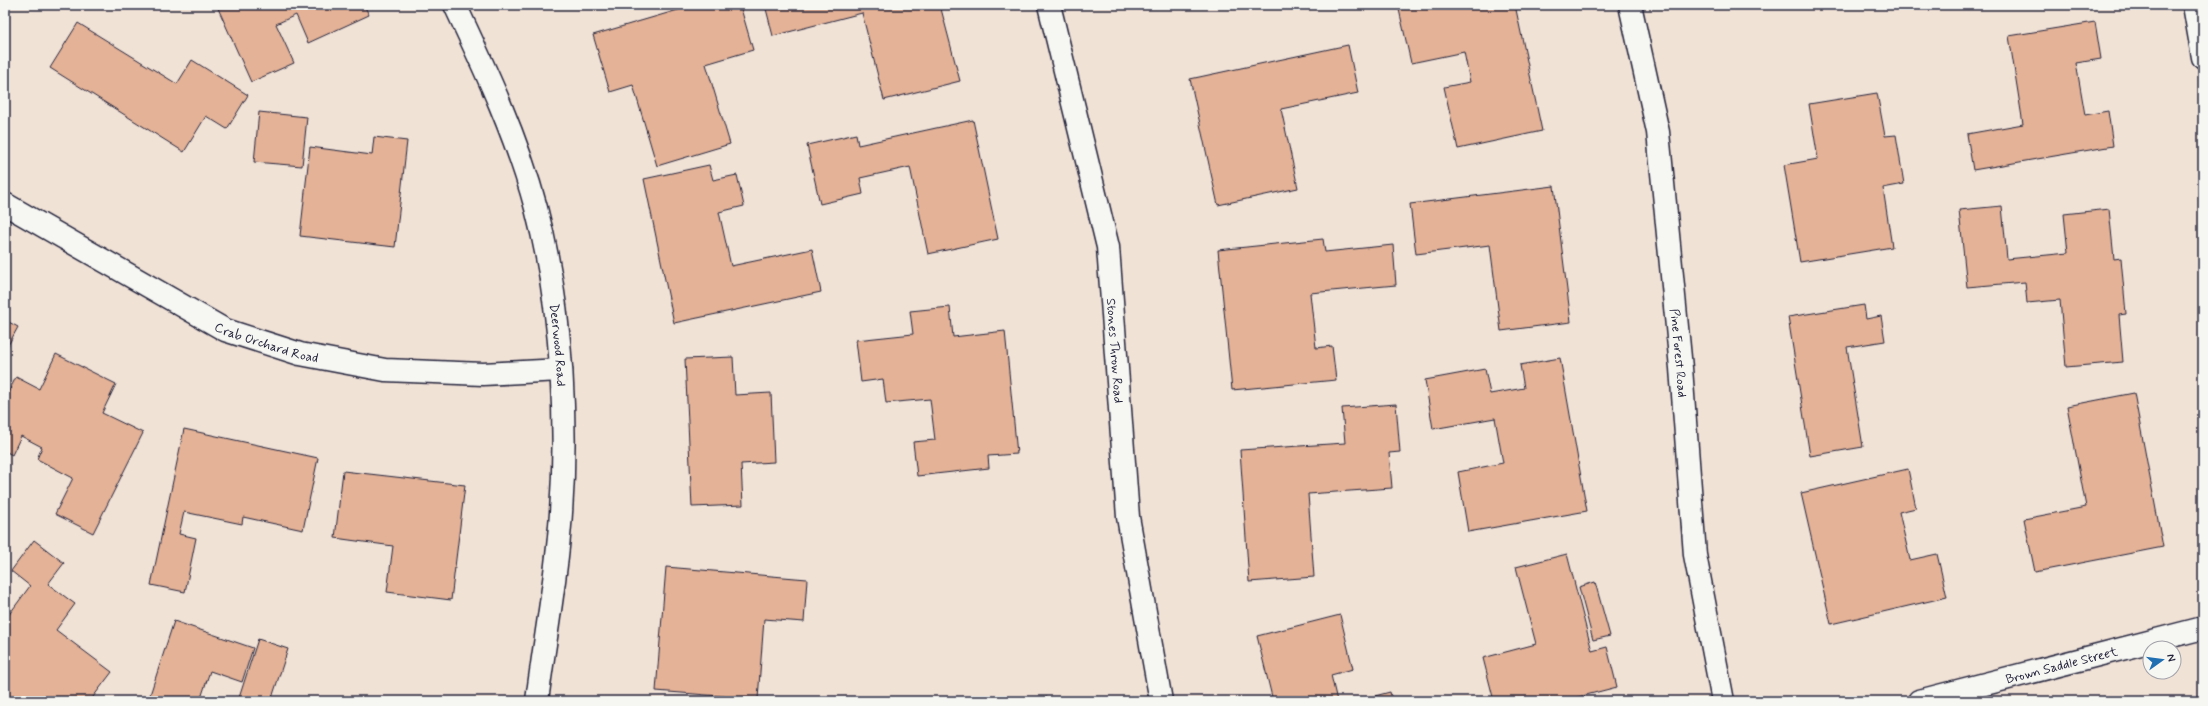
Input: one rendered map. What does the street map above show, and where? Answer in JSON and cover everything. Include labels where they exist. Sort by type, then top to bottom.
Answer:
[{"type":"street","name":"Deerwood Road","points":[[455,5],[504,112],[536,208],[552,284],[561,370],[562,461],[559,536],[537,701]]},
{"type":"street","name":"Stones Throw Road","points":[[1049,5],[1108,248],[1128,517],[1161,701]]},
{"type":"street","name":"Pine Forest Road","points":[[1630,5],[1658,132],[1681,368],[1696,555],[1723,701]]},
{"type":"street","points":[[2194,5],[2203,57]]},
{"type":"street","name":"Crab Orchard Road","points":[[5,204],[225,330],[300,354],[385,370],[484,374],[561,370]]},
{"type":"street","name":"Brown Saddle Street","points":[[1919,701],[2203,628]]},
{"type":"building","points":[[364,5],[369,15],[308,43],[296,15],[276,24],[294,63],[251,82],[217,6]]},
{"type":"building","points":[[695,5],[740,5],[753,50],[706,64],[730,144],[657,166],[633,85],[610,92],[593,35]]},
{"type":"building","points":[[765,5],[940,5],[960,81],[884,100],[862,13],[773,36]]},
{"type":"building","points":[[1183,5],[1199,5],[1184,9]]},
{"type":"building","points":[[1398,5],[1515,5],[1542,131],[1458,149],[1444,87],[1470,82],[1464,52],[1411,63]]},
{"type":"building","points":[[2095,22],[2101,59],[2076,63],[2085,115],[2108,111],[2113,146],[1973,170],[1967,134],[2023,124],[2009,36]]},
{"type":"building","points":[[78,23],[177,84],[192,60],[248,95],[227,129],[206,116],[184,152],[50,68]]},
{"type":"building","points":[[1348,45],[1358,93],[1281,109],[1298,188],[1218,205],[1190,79]]},
{"type":"building","points":[[1877,93],[1885,136],[1896,135],[1904,184],[1883,188],[1892,247],[1800,262],[1784,165],[1818,159],[1809,104]]},
{"type":"building","points":[[259,112],[307,117],[302,166],[254,162]]},
{"type":"building","points":[[973,120],[998,239],[928,254],[910,167],[860,178],[863,194],[820,204],[807,145],[856,134],[858,145]]},
{"type":"building","points":[[374,137],[407,141],[395,247],[300,236],[310,147],[372,155]]},
{"type":"building","points":[[709,165],[713,180],[737,175],[744,206],[719,212],[731,266],[812,249],[821,292],[674,323],[644,179]]},
{"type":"building","points":[[1554,186],[1571,322],[1501,331],[1490,245],[1416,254],[1410,204]]},
{"type":"building","points":[[2002,206],[2007,259],[2068,253],[2064,214],[2109,209],[2114,259],[2121,258],[2126,314],[2119,315],[2123,362],[2066,367],[2060,300],[2027,303],[2025,282],[1967,287],[1959,210]]},
{"type":"building","points":[[1323,239],[1325,252],[1393,245],[1396,285],[1310,293],[1316,348],[1332,346],[1336,380],[1232,390],[1218,250]]},
{"type":"building","points":[[1864,305],[1866,319],[1881,316],[1885,341],[1847,347],[1863,447],[1810,456],[1788,317]]},
{"type":"building","points":[[950,307],[953,337],[1005,331],[1017,454],[988,456],[989,468],[917,476],[913,442],[935,440],[930,399],[886,403],[883,379],[861,382],[856,340],[913,334],[910,311]]},
{"type":"building","points":[[5,320],[18,327],[5,351]]},
{"type":"building","points":[[56,354],[116,384],[102,413],[143,433],[93,533],[55,514],[73,478],[37,459],[42,447],[21,436],[12,455],[5,451],[5,399],[16,377],[39,389]]},
{"type":"building","points":[[733,357],[735,395],[771,393],[774,462],[741,464],[743,505],[692,507],[685,359]]},
{"type":"building","points":[[1560,358],[1587,511],[1468,532],[1458,472],[1503,463],[1495,418],[1433,429],[1425,380],[1485,369],[1490,394],[1524,388],[1520,365]]},
{"type":"building","points":[[2134,393],[2163,547],[2035,572],[2024,519],[2086,507],[2067,406]]},
{"type":"building","points":[[1396,404],[1400,452],[1389,453],[1392,488],[1308,494],[1314,577],[1249,582],[1240,450],[1345,443],[1342,408]]},
{"type":"building","points":[[184,429],[318,458],[303,530],[243,517],[242,524],[184,512],[179,534],[196,538],[185,592],[151,585]]},
{"type":"building","points":[[1908,469],[1916,508],[1899,512],[1910,560],[1937,554],[1947,597],[1831,624],[1801,493]]},
{"type":"building","points":[[343,471],[465,485],[451,600],[387,592],[393,546],[335,538]]},
{"type":"building","points":[[34,540],[64,563],[48,584],[75,604],[56,630],[112,672],[90,701],[5,701],[5,620],[30,586],[11,571]]},
{"type":"building","points":[[1567,554],[1592,651],[1607,647],[1617,687],[1563,701],[1494,701],[1483,658],[1536,644],[1516,567]]},
{"type":"building","points":[[666,567],[807,579],[804,622],[764,619],[758,699],[656,691]]},
{"type":"building","points":[[1595,582],[1610,636],[1593,640],[1579,587]]},
{"type":"building","points":[[1340,615],[1353,669],[1331,675],[1337,701],[1273,701],[1257,636]]},
{"type":"building","points":[[174,621],[253,648],[242,682],[210,671],[200,701],[148,701]]},
{"type":"building","points":[[258,639],[288,649],[271,701],[238,701]]},
{"type":"building","points":[[1390,692],[1392,701],[1356,701]]},
{"type":"building","points":[[1047,697],[1048,701],[1033,701]]}]
